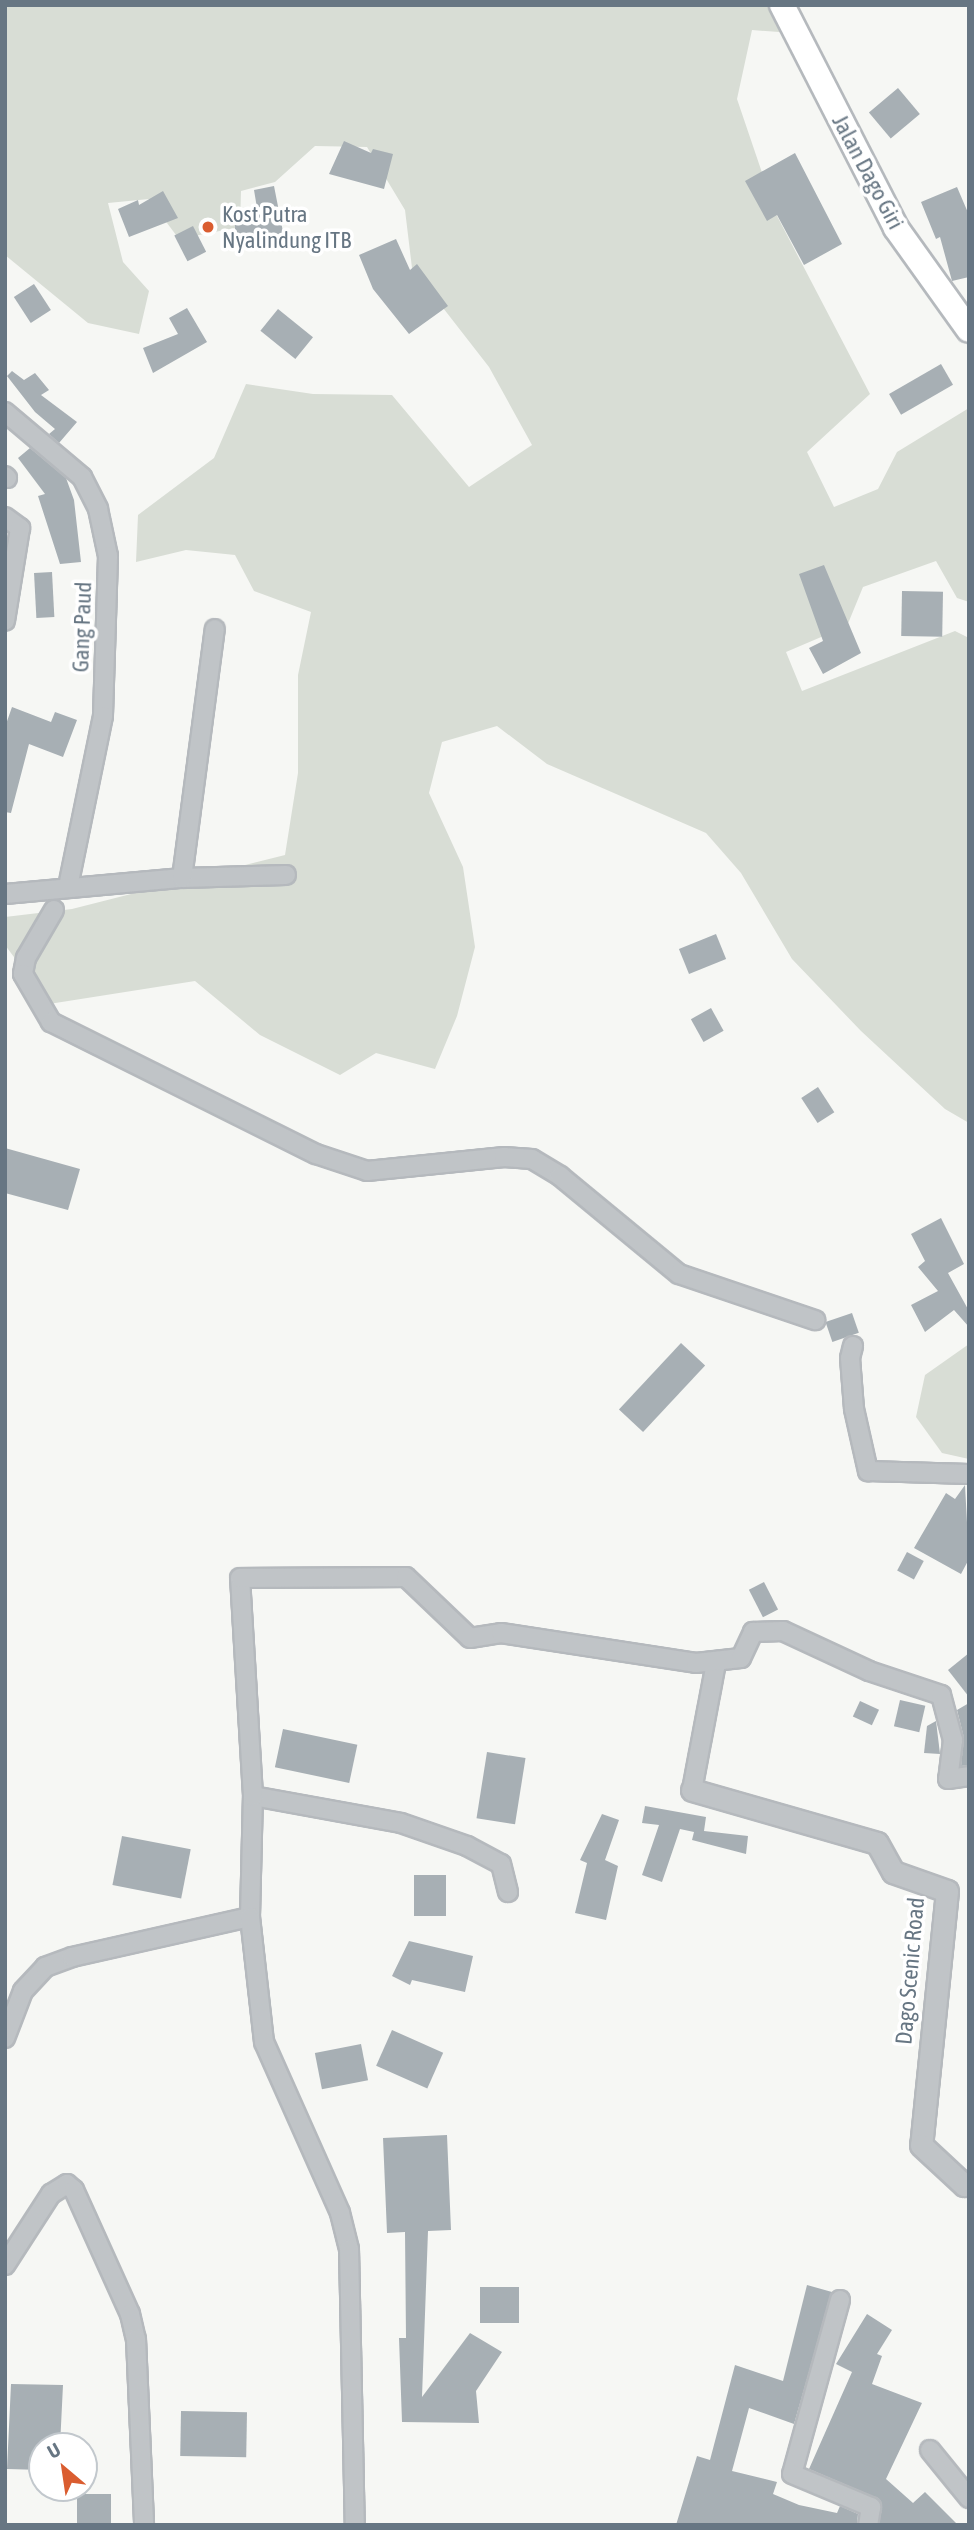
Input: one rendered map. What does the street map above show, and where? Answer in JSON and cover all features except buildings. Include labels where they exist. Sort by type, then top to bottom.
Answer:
[{"type":"main road","name":"Jalan Dago Giri","points":[[782,5],[897,228],[969,330]]},
{"type":"street","name":"Gang Paud","points":[[5,412],[82,477],[98,509],[108,556],[103,716],[57,886]]},
{"type":"street","points":[[5,517],[20,528],[5,621]]},
{"type":"street","points":[[182,878],[215,629]]},
{"type":"street","points":[[5,894],[57,886],[286,875]]},
{"type":"street","points":[[54,910],[26,958],[23,974],[51,1022],[316,1154],[367,1171],[504,1157],[532,1159],[560,1176],[680,1274],[815,1320]]},
{"type":"street","points":[[853,1346],[850,1358],[854,1409],[868,1471],[969,1474]]},
{"type":"street","points":[[355,2525],[349,2249],[340,2213],[264,2042],[250,1917],[253,1796],[240,1578],[406,1577],[470,1638],[501,1633],[716,1663],[741,1658],[753,1632],[765,1628],[783,1631],[869,1671],[941,1695],[953,1740],[948,1779],[969,1776]]},
{"type":"street","points":[[692,1790],[716,1663]]},
{"type":"street","name":"Dago Scenic Road","points":[[692,1790],[877,1843],[893,1872],[947,1891],[921,2145],[964,2185],[969,2184]]},
{"type":"street","points":[[253,1796],[401,1823],[467,1846],[501,1864],[508,1892]]},
{"type":"street","points":[[5,2038],[23,1991],[45,1967],[72,1957],[250,1917]]},
{"type":"street","points":[[5,2265],[51,2194],[67,2184],[75,2190],[130,2314],[136,2339],[144,2525]]},
{"type":"street","points":[[840,2300],[792,2476],[871,2507],[868,2525]]},
{"type":"street","points":[[930,2450],[969,2498]]},
{"type":"shaded area","points":[[5,5],[780,5],[793,33],[752,30],[737,99],[776,214],[870,394],[807,452],[834,507],[878,489],[897,452],[969,408],[969,602],[957,598],[936,561],[863,587],[847,626],[786,652],[802,691],[955,631],[969,638],[969,1123],[945,1109],[861,1031],[792,959],[741,873],[706,833],[547,764],[497,726],[442,742],[429,793],[463,867],[475,947],[457,1016],[435,1069],[376,1053],[340,1075],[260,1035],[195,981],[49,1004],[5,945],[5,917],[72,909],[285,855],[298,773],[298,675],[311,612],[254,591],[235,555],[186,550],[136,562],[138,515],[214,458],[246,384],[313,394],[392,395],[469,487],[532,445],[489,367],[412,268],[405,210],[367,147],[315,146],[275,182],[241,191],[240,227],[179,239],[149,199],[108,203],[123,262],[149,291],[139,334],[88,323],[5,255]]},
{"type":"shaded area","points":[[969,1344],[969,1459],[942,1453],[916,1417],[925,1375]]},
{"type":"place","name":"Kost Putra Nyalindung ITB","points":[[208,227]]}]
